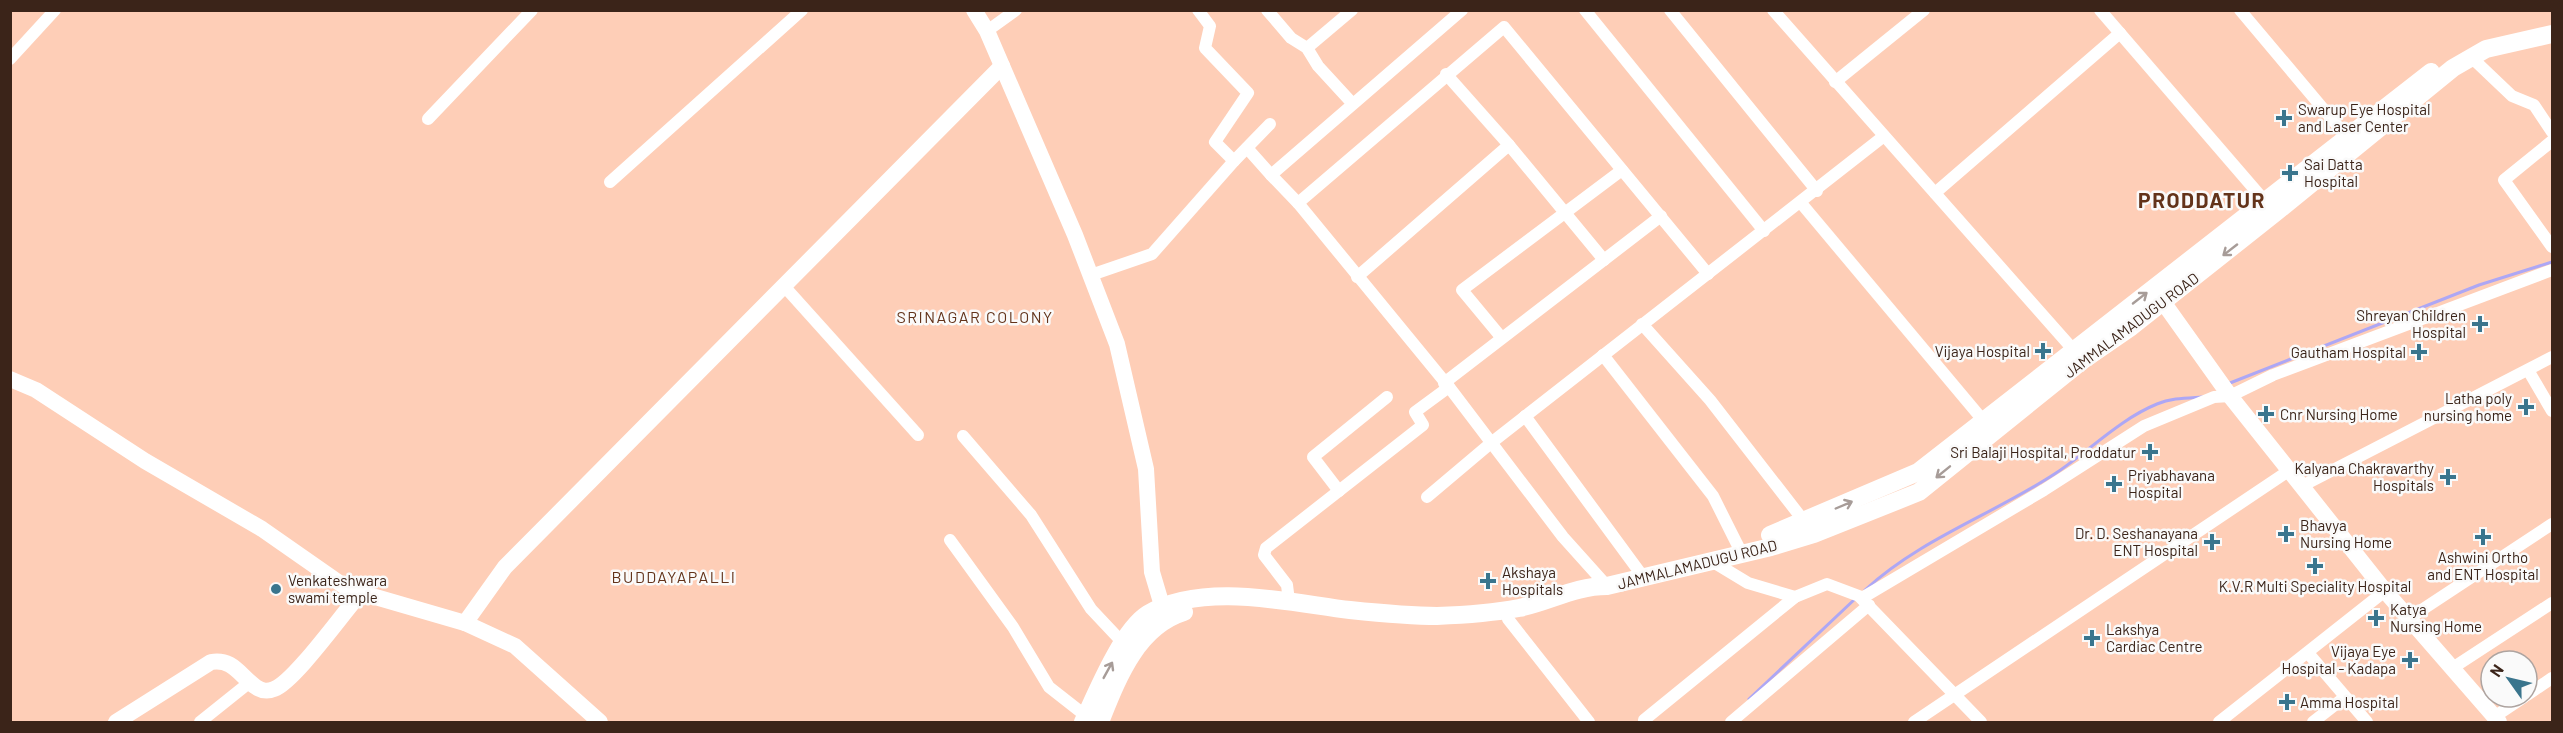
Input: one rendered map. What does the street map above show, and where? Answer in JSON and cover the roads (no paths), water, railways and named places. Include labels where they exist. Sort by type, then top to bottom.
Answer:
[{"type":"main road","points":[[974,10],[987,31],[1002,66],[1091,275],[1117,344],[1137,419],[1146,469],[1152,572],[1165,613]]},
{"type":"main road","points":[[2351,142],[2415,83],[2482,37],[2553,26]]},
{"type":"main road","points":[[2079,356],[2351,142],[2453,68],[2486,49],[2553,34]]},
{"type":"main road","points":[[465,623],[505,567],[1002,66]]},
{"type":"main road","name":"JAMMALAMADUGU ROAD","points":[[1101,700],[1123,643],[1147,614],[1165,613],[1196,600],[1240,595],[1398,614],[1472,615],[1520,608],[1641,574],[1710,560],[1739,548],[1771,547],[1809,528],[1919,492],[1989,427],[2079,356],[2163,302],[2270,207]]},
{"type":"main road","points":[[2163,302],[2230,396],[2408,620],[2497,720]]},
{"type":"main road","points":[[10,379],[36,390],[146,461],[262,529],[348,589],[465,623],[515,646],[600,723]]},
{"type":"main road","points":[[1641,574],[1739,548]]},
{"type":"main road","points":[[1090,720],[1140,642],[1165,613],[1241,605],[1408,626],[1458,627],[1508,619],[1592,595],[1599,585]]},
{"type":"main road","points":[[116,723],[211,662],[222,660],[231,664],[250,682],[264,691],[282,685],[360,594]]},
{"type":"street","points":[[10,59],[55,10]]},
{"type":"street","points":[[428,118],[532,10]]},
{"type":"street","points":[[610,182],[802,10]]},
{"type":"street","points":[[987,31],[1016,10]]},
{"type":"street","points":[[1198,10],[1210,26],[1205,48],[1248,93],[1215,141],[1234,161]]},
{"type":"street","points":[[1267,10],[1291,38],[1307,48],[1318,66],[1352,103]]},
{"type":"street","points":[[1307,48],[1352,10]]},
{"type":"street","points":[[1271,175],[1462,10]]},
{"type":"street","points":[[1585,10],[1764,231]]},
{"type":"street","points":[[1670,10],[1817,190]]},
{"type":"street","points":[[1773,10],[2079,356]]},
{"type":"street","points":[[1835,82],[1924,10]]},
{"type":"street","points":[[2100,10],[2270,207]]},
{"type":"street","points":[[2240,10],[2351,142]]},
{"type":"street","points":[[1298,203],[1446,74],[1504,27],[1708,274]]},
{"type":"street","points":[[1935,193],[2120,33]]},
{"type":"street","points":[[2471,57],[2512,96],[2534,105],[2553,132]]},
{"type":"street","points":[[1446,74],[1509,145],[1604,260]]},
{"type":"street","points":[[1091,275],[1152,254],[1270,124]]},
{"type":"street","points":[[1427,497],[1525,416],[1884,136]]},
{"type":"street","points":[[2553,141],[2504,180],[2553,247]]},
{"type":"street","points":[[1357,277],[1509,145]]},
{"type":"street","points":[[1247,148],[1298,203],[1446,385],[1599,585]]},
{"type":"street","points":[[1501,337],[1462,290],[1622,170]]},
{"type":"street","points":[[1801,203],[1989,427]]},
{"type":"street","points":[[1289,601],[1287,585],[1264,553],[1423,425],[1415,412],[1501,337],[1661,216]]},
{"type":"street","points":[[1731,723],[1865,602],[2144,426],[2214,397],[2230,396],[2273,375],[2553,270]]},
{"type":"street","points":[[784,286],[918,435]]},
{"type":"street","points":[[1642,324],[1710,400],[1809,528]]},
{"type":"street","points":[[1604,355],[1713,496],[1739,548]]},
{"type":"street","points":[[2302,486],[2553,357]]},
{"type":"street","points":[[2528,370],[2553,411]]},
{"type":"street","points":[[1339,492],[1313,457],[1387,398]]},
{"type":"street","points":[[1525,416],[1641,574]]},
{"type":"street","points":[[963,436],[1031,515],[1091,609],[1123,643]]},
{"type":"street","points":[[1914,723],[2290,470]]},
{"type":"street","points":[[2408,620],[2553,524]]},
{"type":"street","points":[[950,540],[1013,627],[1049,687],[1090,720]]},
{"type":"street","points":[[1710,560],[1764,590],[1795,597]]},
{"type":"street","points":[[1644,720],[1795,597],[1827,584],[1865,602],[1981,723]]},
{"type":"street","points":[[2218,723],[2385,591]]},
{"type":"street","points":[[2451,669],[2553,603]]},
{"type":"street","points":[[1508,619],[1589,723]]},
{"type":"street","points":[[2308,653],[2367,723]]},
{"type":"street","points":[[2539,687],[2553,678]]},
{"type":"street","points":[[200,723],[250,682]]},
{"type":"street","points":[[2313,723],[2345,697]]},
{"type":"street","points":[[2497,720],[2510,709]]},
{"type":"waterway","points":[[2230,383],[2479,285],[2552,262]]},
{"type":"waterway","points":[[1865,590],[1886,572],[1933,541],[2056,473],[2143,410],[2168,401],[2202,397]]},
{"type":"waterway","points":[[1749,699],[1856,598]]},
{"type":"place","name":"Swarup Eye Hospital and Laser Center","points":[[2284,118]]},
{"type":"place","name":"Sai Datta Hospital","points":[[2290,173]]},
{"type":"place","name":"Shreyan Children Hospital","points":[[2480,324]]},
{"type":"place","name":"Vijaya Hospital","points":[[2043,351]]},
{"type":"place","name":"Gautham Hospital","points":[[2419,352]]},
{"type":"place","name":"Latha poly nursing home","points":[[2526,407]]},
{"type":"place","name":"Cnr Nursing Home","points":[[2266,414]]},
{"type":"place","name":"Sri Balaji Hospital, Proddatur","points":[[2150,452]]},
{"type":"place","name":"Kalyana Chakravarthy Hospitals","points":[[2448,477]]},
{"type":"place","name":"Priyabhavana Hospital","points":[[2114,484]]},
{"type":"place","name":"Bhavya Nursing Home","points":[[2286,534]]},
{"type":"place","name":"Ashwini Ortho and ENT Hospital","points":[[2483,537]]},
{"type":"place","name":"Dr. D. Seshanayana ENT Hospital","points":[[2212,542]]},
{"type":"place","name":"K.V.R Multi Speciality Hospital","points":[[2315,566]]},
{"type":"place","name":"Akshaya Hospitals","points":[[1488,581]]},
{"type":"place","name":"Venkateshwara swami temple","points":[[276,589]]},
{"type":"place","name":"Katya Nursing Home","points":[[2376,618]]},
{"type":"place","name":"Lakshya Cardiac Centre","points":[[2092,638]]},
{"type":"place","name":"Vijaya Eye Hospital - Kadapa","points":[[2410,660]]},
{"type":"place","name":"Amma Hospital","points":[[2287,702]]},
{"type":"district","name":"PRODDATUR","points":[[2202,199]]},
{"type":"district","name":"SRINAGAR COLONY","points":[[975,316]]},
{"type":"district","name":"BUDDAYAPALLI","points":[[674,576]]}]
